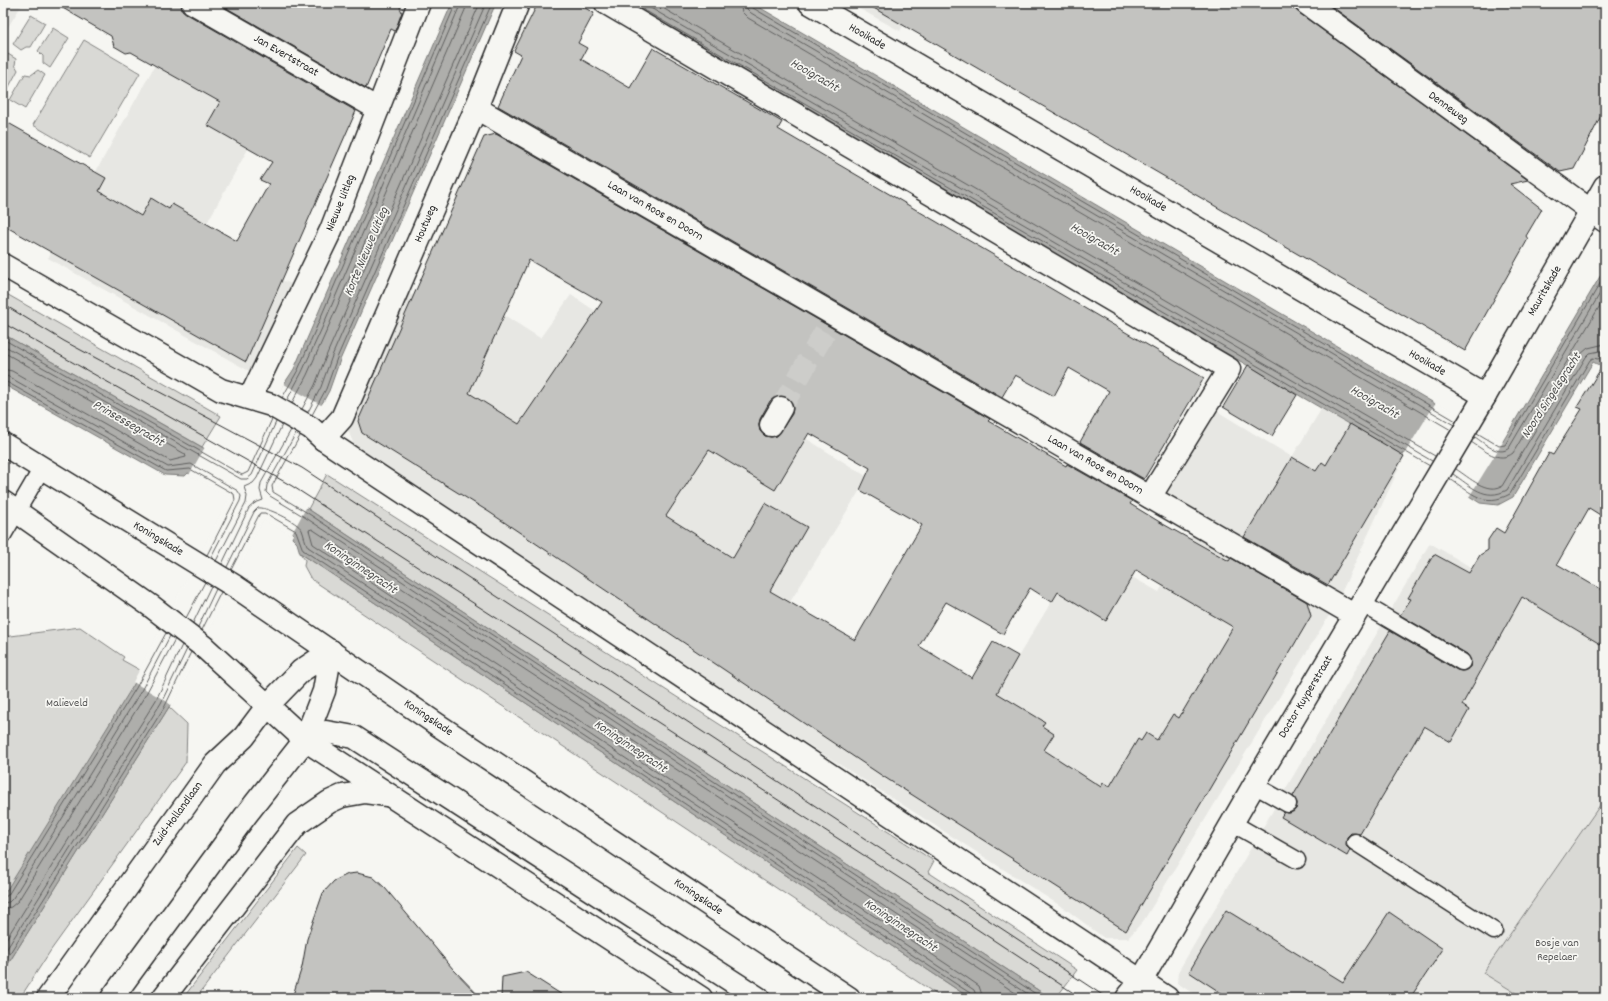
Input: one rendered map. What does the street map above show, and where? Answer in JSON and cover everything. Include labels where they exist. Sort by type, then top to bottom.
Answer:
[{"type":"street","name":"Jan Evertstraat","points":[[193,3],[378,109]]},
{"type":"street","name":"Nieuwe Uitleg","points":[[250,398],[331,230],[419,3]]},
{"type":"street","name":"Houtweg","points":[[317,434],[342,418],[476,108],[518,3]]},
{"type":"street","points":[[606,3],[1229,368],[1150,497]]},
{"type":"street","name":"Hooikade","points":[[810,3],[835,9],[1485,396]]},
{"type":"street","name":"Denneweg","points":[[1306,3],[1598,216]]},
{"type":"street","name":"Laan van Roos en Doorn","points":[[476,108],[831,321],[1150,497],[1358,609]]},
{"type":"street","name":"Mauritskade","points":[[1485,396],[1598,216],[1605,186]]},
{"type":"street","points":[[3,265],[221,390],[271,405],[317,434],[1167,998]]},
{"type":"street","name":"Doctor Kuyperstraat","points":[[1127,998],[1140,981],[1254,785],[1485,396]]},
{"type":"street","name":"Koningskade","points":[[3,444],[236,587],[438,725],[849,998]]},
{"type":"street","points":[[10,506],[153,608],[204,647],[305,740],[701,998]]},
{"type":"street","points":[[112,998],[246,815],[305,740],[324,691],[331,651]]},
{"type":"street","name":"Zuid-Hollandlaan","points":[[48,998],[214,764],[244,737],[268,705],[301,671],[331,651]]},
{"type":"street","points":[[305,740],[326,732],[354,737],[758,998]]},
{"type":"street","points":[[163,998],[297,824],[329,802],[342,796],[365,792],[388,795]]},
{"type":"lane","points":[[3,535],[10,506],[42,468]]},
{"type":"lane","points":[[1358,609],[1462,662]]},
{"type":"lane","points":[[1254,785],[1288,804]]},
{"type":"lane","points":[[1232,823],[1297,860]]},
{"type":"lane","points":[[1355,842],[1494,931]]},
{"type":"shaded area","points":[[3,3],[23,3],[3,35]]},
{"type":"shaded area","points":[[849,3],[916,3],[900,31]]},
{"type":"shaded area","points":[[155,65],[220,102],[208,125],[248,149],[203,230],[281,280],[292,284],[249,371],[48,258]]},
{"type":"shaded area","points":[[398,289],[414,296],[504,315],[540,338],[571,295],[640,340],[756,407],[866,476],[860,490],[790,602],[855,640],[870,616],[996,693],[1058,591],[1106,620],[1132,577],[1159,592],[1197,524],[1150,496],[1207,405],[1292,457],[1322,408],[1400,454],[1401,452],[1405,455],[1336,604],[1144,920],[1128,938],[1104,938],[1067,910],[359,457],[343,418]]},
{"type":"shaded area","points":[[1430,543],[1605,647],[1605,798],[1483,973],[1524,998],[1200,998],[1177,983],[1178,972]]},
{"type":"green space","points":[[31,15],[45,23],[31,47],[26,47],[21,50],[13,44]]},
{"type":"green space","points":[[53,28],[69,38],[50,68],[43,63],[43,56],[38,51]]},
{"type":"green space","points":[[84,40],[140,73],[90,158],[33,125]]},
{"type":"green space","points":[[8,54],[16,59],[15,65],[18,70],[4,96],[3,62]]},
{"type":"green space","points":[[38,70],[45,75],[25,109],[10,100],[25,74],[31,75]]},
{"type":"green space","points":[[3,292],[221,416],[202,447],[3,334]]},
{"type":"green space","points":[[327,474],[934,861],[928,872],[1077,970],[1056,998],[1050,998],[308,509]]},
{"type":"green space","points":[[300,553],[970,998],[942,998],[311,579],[304,566],[305,560]]},
{"type":"green space","name":"Malieveld","points":[[80,627],[124,657],[122,660],[156,679],[3,937],[3,637]]},
{"type":"green space","points":[[169,707],[187,724],[186,762],[51,950],[20,998],[3,998],[3,972]]},
{"type":"green space","name":"Bosje van Repelaer","points":[[1605,798],[1605,998],[1524,998],[1483,973]]},
{"type":"green space","points":[[298,848],[306,855],[196,998],[183,998]]},
{"type":"water","points":[[452,3],[496,3],[340,360],[329,391],[275,489],[308,509],[1050,998],[970,998],[300,553],[297,543],[292,538],[294,534],[262,516],[169,707],[3,972],[3,896],[133,686],[232,498],[188,473],[185,476],[165,475],[3,384],[3,334],[244,471],[284,384],[294,369]]},
{"type":"water","points":[[624,3],[752,3],[1502,443],[1605,268],[1605,357],[1599,365],[1593,362],[1513,497],[1498,505],[1480,503],[1402,453],[1400,454]]},
{"type":"pier","points":[[287,376],[284,384],[321,405],[327,399],[277,488],[307,506],[291,535],[263,519],[172,706],[133,682],[229,499],[189,475],[205,447],[243,468]]},
{"type":"pier","points":[[1436,402],[1503,442],[1469,497],[1403,456]]},
{"type":"building","points":[[54,3],[181,3],[182,10],[187,14],[356,111],[246,362],[3,225],[3,120],[106,178],[99,191],[141,216],[151,198],[169,209],[172,204],[237,241],[269,184],[260,180],[272,162],[207,125],[220,102],[131,52],[126,53],[114,46],[111,36]]},
{"type":"building","points":[[218,3],[402,3],[400,8],[402,12],[395,31],[391,29],[366,88]]},
{"type":"building","points":[[538,3],[576,3],[594,13],[578,43],[587,48],[581,59],[630,88],[653,48],[782,122],[778,129],[1204,378],[1144,479],[1080,442],[1109,391],[1069,368],[1054,396],[1015,375],[1002,397],[498,106],[521,55],[514,51]]},
{"type":"building","points":[[865,3],[1294,3],[1295,8],[1299,13],[1528,180],[1510,184],[1542,209],[1526,236],[1528,239],[1465,351]]},
{"type":"building","points":[[1327,3],[1605,3],[1605,108],[1574,169],[1560,172]]},
{"type":"building","points":[[496,134],[990,419],[988,421],[1066,466],[1067,464],[1132,501],[1130,504],[1163,524],[1229,561],[1231,558],[1307,602],[1311,616],[1126,931],[881,775],[489,512],[362,433],[358,421],[484,137]],"holes":[[[529,260],[602,302],[519,424],[469,393]],[[775,397],[787,397],[792,402],[792,414],[777,436],[765,436],[760,431],[760,419],[770,401]],[[809,433],[870,468],[860,490],[922,525],[855,640],[770,591],[807,527],[765,503],[733,558],[666,516],[709,450],[775,490]],[[1136,570],[1233,627],[1179,718],[1173,714],[1157,740],[1146,733],[1141,741],[1138,739],[1110,786],[1103,783],[1101,787],[1044,750],[1054,734],[1042,726],[1045,722],[997,693],[1018,656],[993,642],[972,678],[919,646],[946,602],[1003,634],[1030,588],[1052,602],[1058,592],[1106,621]]]},
{"type":"building","points":[[1605,362],[1605,518],[1589,508],[1557,564],[1605,592],[1605,647],[1522,597],[1462,705],[1469,710],[1451,742],[1424,726],[1360,834],[1351,833],[1347,837],[1346,846],[1350,850],[1347,856],[1281,817],[1284,812],[1289,813],[1296,809],[1297,803],[1293,796],[1390,631],[1457,670],[1462,671],[1470,667],[1471,662],[1467,654],[1400,615],[1411,599],[1408,598],[1434,554],[1469,573],[1480,555],[1488,550],[1488,540],[1496,528],[1504,533],[1549,453],[1553,455],[1582,409],[1577,407]]},
{"type":"building","points":[[1248,365],[1297,395],[1272,436],[1223,407]]},
{"type":"building","points":[[1350,424],[1404,456],[1328,585],[1244,537],[1292,457],[1316,471],[1322,462],[1326,465]]},
{"type":"building","points":[[357,873],[373,877],[385,888],[453,969],[481,998],[292,998],[302,967],[307,939],[323,893],[334,881],[348,874]]},
{"type":"building","points":[[1226,910],[1343,982],[1389,912],[1443,949],[1410,998],[1229,998],[1189,972]]},
{"type":"building","points":[[526,972],[567,998],[501,998],[502,977]]},
{"type":"tunnel","points":[[781,408],[827,328]]},
{"type":"tram line","points":[[3,304],[64,341],[302,468],[1107,998]]},
{"type":"tram line","points":[[3,323],[292,486],[930,898],[1081,998]]},
{"type":"water label","name":"Hooigracht","points":[[814,76]]},
{"type":"water label","name":"Hooigracht","points":[[1094,240]]},
{"type":"water label","name":"Korte Nieuwe Uitleg","points":[[367,252]]},
{"type":"water label","name":"Noord Singelsgracht","points":[[1552,396]]},
{"type":"water label","name":"Hooigracht","points":[[1374,403]]},
{"type":"water label","name":"Prinsessegracht","points":[[128,424]]},
{"type":"water label","name":"Koninginnegracht","points":[[360,568]]},
{"type":"water label","name":"Koninginnegracht","points":[[630,747]]},
{"type":"water label","name":"Koninginnegracht","points":[[900,926]]}]
